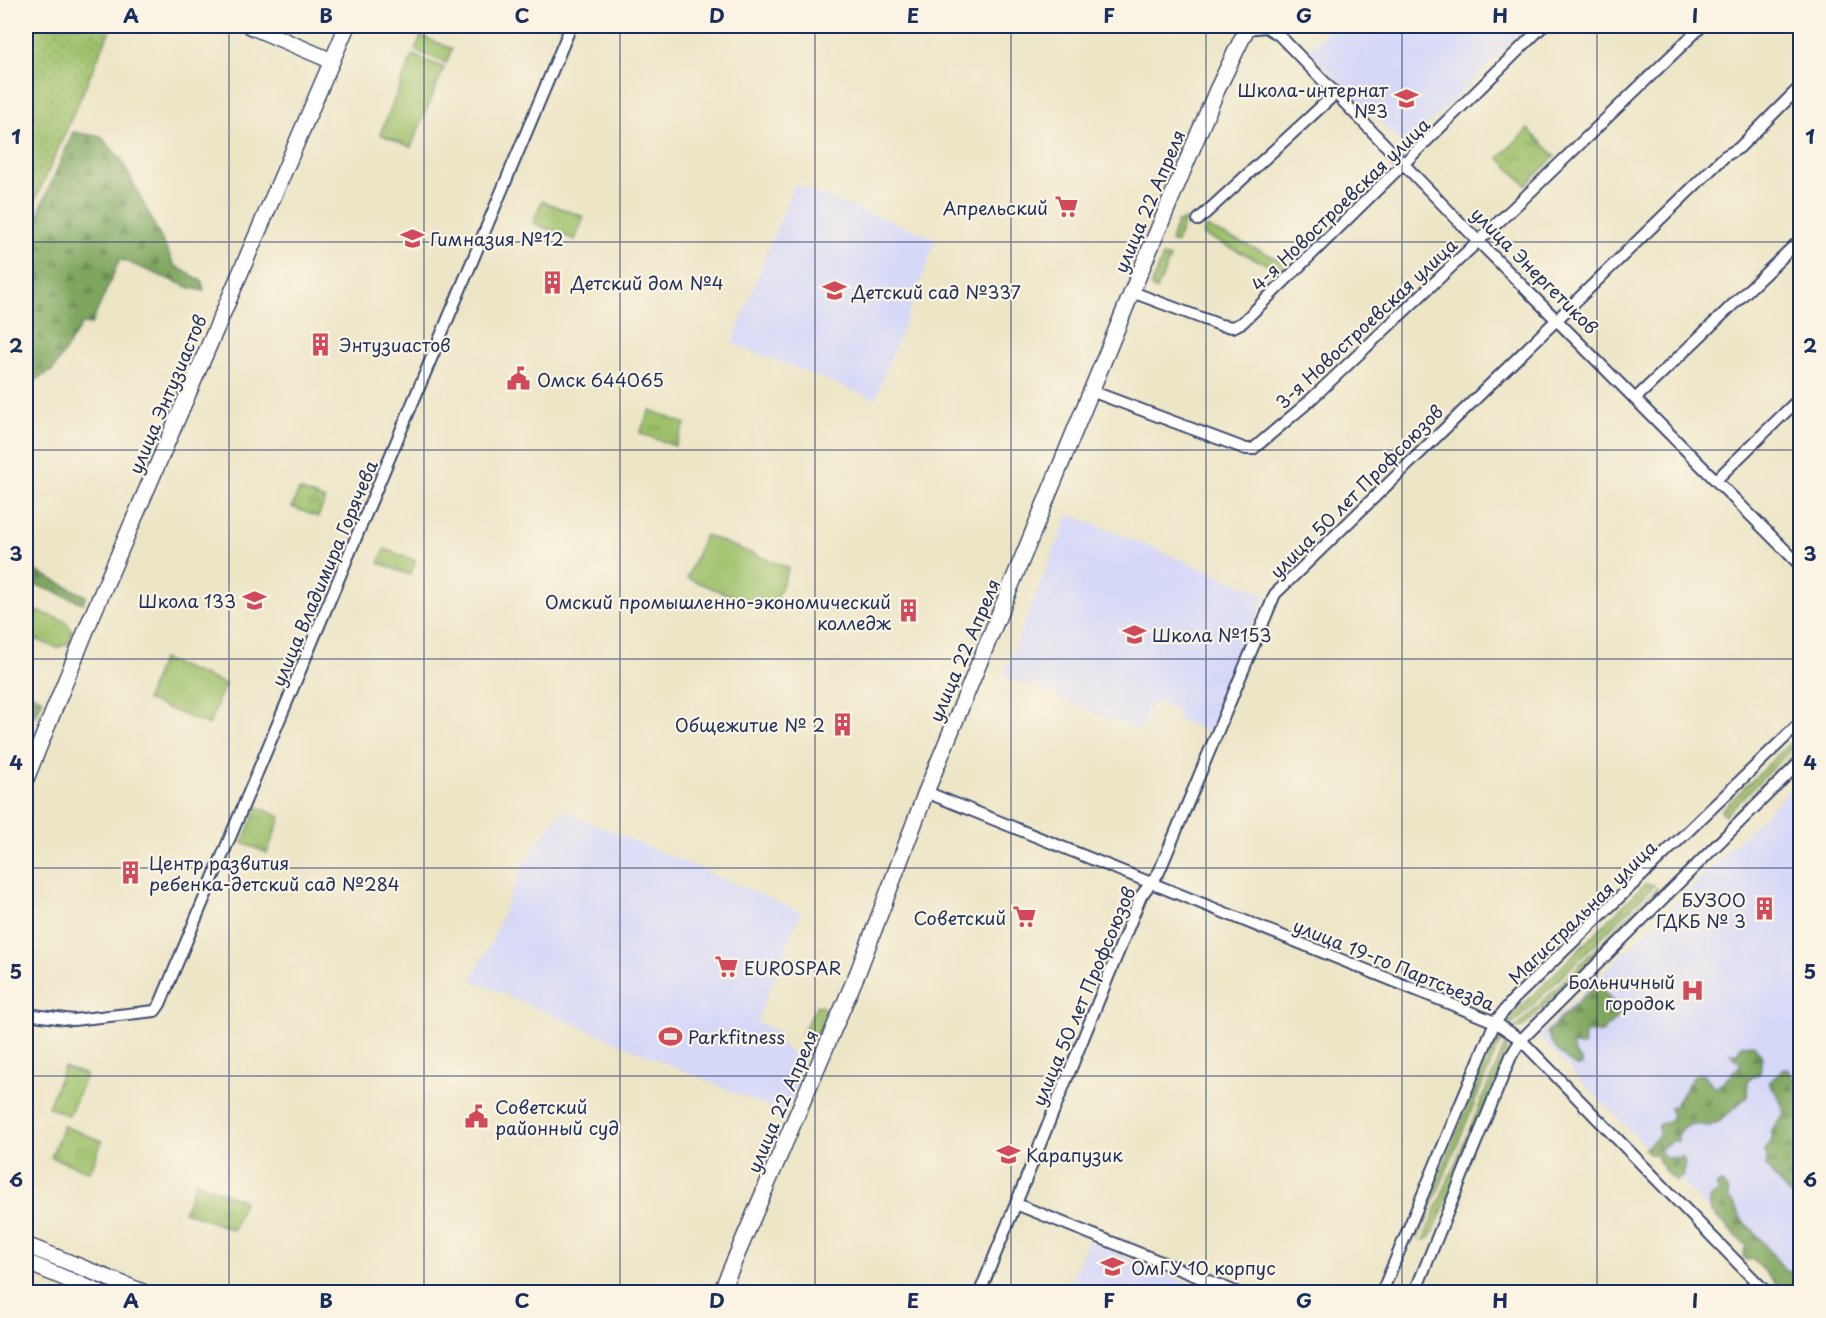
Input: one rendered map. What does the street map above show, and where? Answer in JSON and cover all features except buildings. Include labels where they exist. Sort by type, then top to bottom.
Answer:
[{"type":"main road","points":[[250,26],[332,61]]},
{"type":"main road","name":"улица Энтузиастов","points":[[26,779],[89,623],[347,26]]},
{"type":"main road","name":"улица 22 Апреля","points":[[721,1293],[855,979],[926,792],[1242,27]]},
{"type":"main road","points":[[26,1245],[143,1293]]},
{"type":"main road","points":[[26,1262],[98,1293]]},
{"type":"street","name":"улица Владимира Горячева","points":[[26,1014],[73,1020],[155,1011],[160,1004],[571,26]]},
{"type":"street","name":"4-я Новостроевская улица","points":[[1132,292],[1220,326],[1233,327],[1243,322],[1543,26]]},
{"type":"street","name":"3-я Новостроевская улица","points":[[1091,392],[1246,449],[1253,449],[1305,405],[1702,26]]},
{"type":"street","name":"улица Энергетиков","points":[[1242,27],[1266,27],[1278,35],[1477,240],[1800,565]]},
{"type":"street","name":"улица 50 лет Профсоюзов","points":[[980,1293],[1138,903],[1148,884],[1160,872],[1275,594],[1555,319],[1725,156],[1739,148],[1800,87]]},
{"type":"street","points":[[1198,220],[1335,94]]},
{"type":"street","points":[[1635,399],[1800,240]]},
{"type":"street","points":[[1716,480],[1800,399]]},
{"type":"street","name":"Магистральная улица","points":[[1382,1293],[1495,1022],[1514,999],[1800,723]]},
{"type":"street","points":[[1415,1293],[1511,1056],[1521,1040],[1800,762]]},
{"type":"street","name":"улица 19-го Партсъезда","points":[[926,792],[1148,884],[1495,1022],[1521,1040],[1766,1293]]},
{"type":"street","points":[[1016,1204],[1236,1293]]},
{"type":"shaded area","name":"Школа-интернат №3","points":[[1333,26],[1528,26],[1405,147],[1309,50]]},
{"type":"shaded area","name":"Детский сад №337","points":[[794,184],[937,239],[875,399],[732,343]]},
{"type":"shaded area","name":"Школа №153","points":[[1069,514],[1266,594],[1210,732],[1176,719],[1179,711],[1153,701],[1140,731],[1003,675]]},
{"type":"shaded area","name":"Больничный городок","points":[[1800,780],[1800,1292],[1789,1292],[1538,1037]]},
{"type":"shaded area","points":[[562,810],[801,912],[756,1022],[780,1032],[781,1044],[801,1062],[797,1069],[801,1074],[785,1114],[471,980],[492,940],[523,863]]},
{"type":"shaded area","name":"ОмГУ 10 корпус","points":[[1088,1241],[1209,1292],[1066,1292]]},
{"type":"green space","points":[[26,26],[112,26],[26,222]]},
{"type":"green space","points":[[421,36],[452,49],[446,63],[415,50]]},
{"type":"green space","points":[[413,55],[444,68],[411,147],[380,134]]},
{"type":"green space","points":[[1528,129],[1555,156],[1526,185],[1499,158]]},
{"type":"green space","points":[[73,132],[101,137],[121,159],[175,266],[202,281],[204,291],[188,287],[120,259],[91,325],[82,324],[53,370],[32,382],[26,395],[26,242]]},
{"type":"green space","points":[[542,201],[584,217],[575,240],[533,223]]},
{"type":"green space","points":[[1185,220],[1176,243],[1171,241],[1177,222]]},
{"type":"green space","points":[[1206,227],[1279,259],[1283,264],[1282,268],[1277,269],[1203,235]]},
{"type":"green space","points":[[1163,256],[1170,258],[1157,290],[1151,287]]},
{"type":"green space","points":[[650,410],[685,424],[675,446],[640,433]]},
{"type":"green space","points":[[299,490],[325,500],[318,517],[292,507]]},
{"type":"green space","points":[[705,535],[789,568],[771,612],[687,578]]},
{"type":"green space","points":[[385,549],[416,561],[410,575],[379,563]]},
{"type":"green space","points":[[26,566],[86,596],[83,603],[26,581]]},
{"type":"green space","points":[[37,611],[66,621],[72,631],[69,643],[57,648],[30,637],[27,632]]},
{"type":"green space","points":[[162,659],[225,684],[209,725],[146,700]]},
{"type":"green space","points":[[26,691],[43,699],[36,716],[26,711]]},
{"type":"green space","points":[[1800,733],[1800,741],[1725,815],[1721,811]]},
{"type":"green space","points":[[1800,748],[1800,755],[1732,822],[1728,819],[1746,804],[1745,802]]},
{"type":"green space","points":[[257,807],[281,817],[267,853],[243,843]]},
{"type":"green space","points":[[1645,884],[1654,885],[1511,1026],[1514,1014]]},
{"type":"green space","points":[[1657,888],[1657,895],[1522,1028],[1515,1029]]},
{"type":"green space","points":[[1597,983],[1623,1011],[1602,1033],[1585,1033],[1584,1046],[1572,1045],[1574,1052],[1582,1061],[1582,1065],[1576,1066],[1558,1052],[1547,1032]]},
{"type":"green space","points":[[817,1005],[825,1008],[826,1012],[815,1039],[806,1040],[802,1033]]},
{"type":"green space","points":[[1502,1040],[1418,1239],[1415,1234],[1494,1043]]},
{"type":"green space","points":[[1506,1043],[1507,1053],[1434,1231],[1429,1238],[1423,1240]]},
{"type":"green space","points":[[1753,1044],[1762,1056],[1760,1073],[1748,1080],[1747,1097],[1720,1121],[1709,1126],[1692,1124],[1683,1128],[1678,1135],[1678,1141],[1671,1141],[1660,1150],[1665,1158],[1683,1157],[1685,1163],[1682,1177],[1676,1181],[1665,1171],[1656,1155],[1649,1154],[1644,1149],[1659,1136],[1659,1125],[1672,1119],[1670,1108],[1675,1105],[1694,1075],[1702,1074],[1716,1088],[1741,1064],[1730,1053],[1739,1053],[1738,1050],[1742,1045]]},
{"type":"green space","points":[[64,1067],[86,1075],[69,1116],[48,1107]]},
{"type":"green space","points":[[1783,1069],[1787,1069],[1800,1087],[1800,1202],[1788,1193],[1766,1167],[1767,1156],[1764,1150],[1772,1141],[1772,1130],[1785,1114],[1778,1095],[1769,1083]]},
{"type":"green space","points":[[63,1126],[102,1141],[90,1172],[51,1157]]},
{"type":"green space","points":[[196,1182],[244,1201],[233,1230],[184,1211]]},
{"type":"green space","points":[[1722,1183],[1728,1191],[1728,1198],[1744,1223],[1752,1229],[1786,1271],[1800,1274],[1800,1292],[1784,1292],[1752,1258],[1746,1260],[1743,1256],[1746,1246],[1711,1212],[1709,1199],[1719,1191],[1716,1185]]},
{"type":"place","name":"Школа-интернат №3","points":[[1406,99]]},
{"type":"place","name":"Апрельский","points":[[1066,207]]},
{"type":"place","name":"Гимназия №12","points":[[412,238]]},
{"type":"place","name":"Детский дом №4","points":[[553,282]]},
{"type":"place","name":"Детский сад №337","points":[[834,291]]},
{"type":"place","name":"Энтузиастов","points":[[321,344]]},
{"type":"place","name":"Омск 644065","points":[[519,379]]},
{"type":"place","name":"Школа 133","points":[[254,600]]},
{"type":"place","name":"Омский промышленно-экономический колледж","points":[[909,611]]},
{"type":"place","name":"Школа №153","points":[[1134,634]]},
{"type":"place","name":"Общежитие № 2","points":[[843,724]]},
{"type":"place","name":"Центр развития ребенка-детский сад №284","points":[[131,872]]},
{"type":"place","name":"БУЗОО ГДКБ № 3","points":[[1764,909]]},
{"type":"place","name":"Советский","points":[[1024,917]]},
{"type":"place","name":"EUROSPAR","points":[[726,967]]},
{"type":"place","name":"Больничный городок","points":[[1693,991]]},
{"type":"place","name":"Parkfitness","points":[[670,1036]]},
{"type":"place","name":"Советский районный суд","points":[[477,1116]]},
{"type":"place","name":"Карапузик","points":[[1008,1154]]},
{"type":"place","name":"ОмГУ 10 корпус","points":[[1113,1267]]}]
